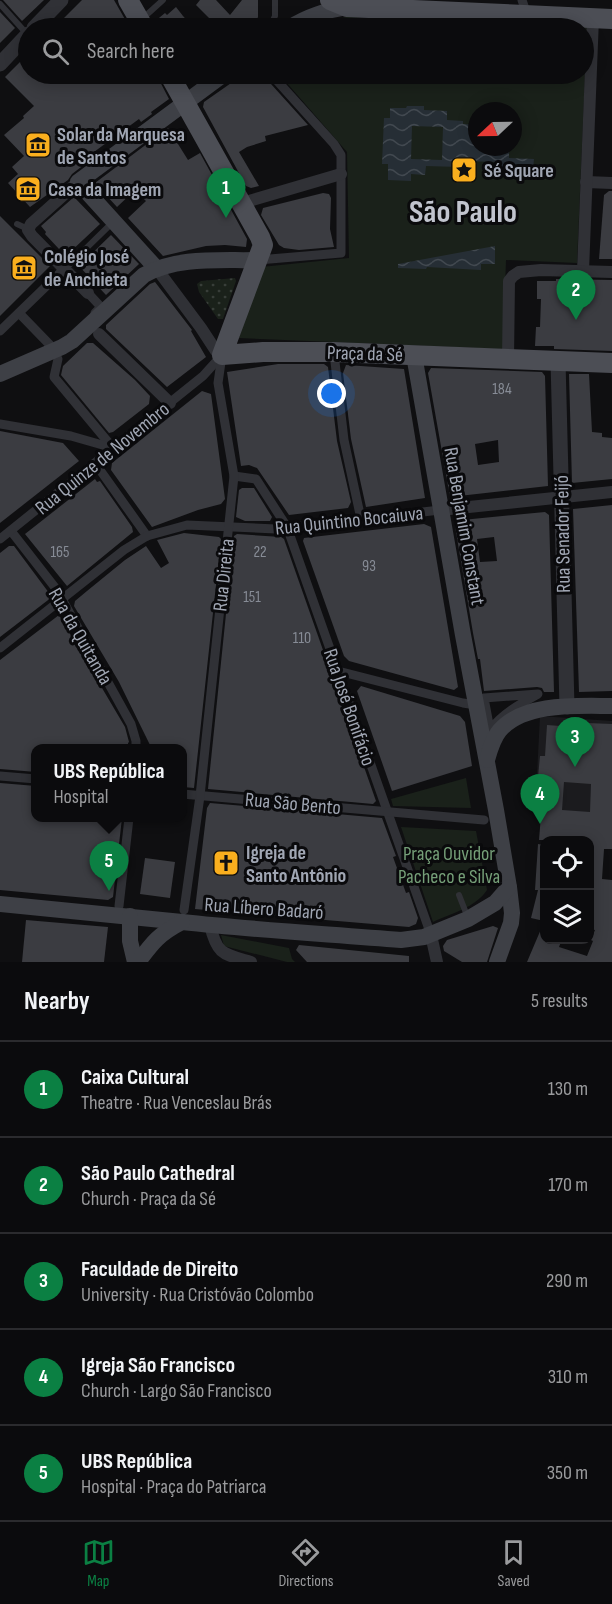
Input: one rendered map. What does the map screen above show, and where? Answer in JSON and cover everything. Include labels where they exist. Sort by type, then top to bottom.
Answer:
[{"type":"main road","points":[[128,0],[137,18]]},
{"type":"main road","points":[[304,18],[325,11],[338,3],[524,7],[602,18]]},
{"type":"main road","points":[[175,84],[263,242],[222,355]]},
{"type":"main road","points":[[157,269],[78,182],[211,84]]},
{"type":"main road","points":[[3,368],[62,347],[72,341],[144,275],[157,269],[201,261],[258,260]]},
{"type":"main road","name":"Praça da Sé","points":[[222,355],[263,352],[333,352],[612,363]]},
{"type":"main road","name":"Rua Benjamim Constant","points":[[414,355],[509,887],[511,923],[497,962]]},
{"type":"main road","points":[[486,760],[498,733],[511,721],[533,712],[567,706],[612,706]]},
{"type":"main road","name":"Rua Líbero Badaró","points":[[0,904],[104,915],[124,911],[183,916],[210,925],[401,940],[419,939],[468,919],[495,903],[509,887]]},
{"type":"main road","points":[[124,911],[136,962]]},
{"type":"main road","points":[[136,962],[161,934],[183,916]]},
{"type":"street","points":[[44,18],[62,0]]},
{"type":"street","points":[[583,271],[586,182],[602,18]]},
{"type":"street","points":[[0,64],[18,45]]},
{"type":"street","points":[[258,260],[341,253],[341,155],[334,144],[280,84]]},
{"type":"street","points":[[242,204],[341,174]]},
{"type":"street","points":[[3,368],[66,340],[101,307],[23,227],[31,224],[78,182]]},
{"type":"street","points":[[586,182],[612,183]]},
{"type":"street","points":[[0,331],[64,269]]},
{"type":"street","points":[[157,269],[214,348],[222,355]]},
{"type":"street","points":[[508,359],[509,281],[513,276],[519,272],[541,270],[612,272]]},
{"type":"street","points":[[19,313],[50,345]]},
{"type":"street","points":[[99,334],[170,403]]},
{"type":"street","name":"Rua Quinze de Novembro","points":[[0,539],[203,376],[222,355]]},
{"type":"street","name":"Rua Direita","points":[[183,916],[200,796],[234,476],[219,383],[222,355]]},
{"type":"street","points":[[58,359],[54,377],[113,448]]},
{"type":"street","name":"Rua Senador Feijó","points":[[558,361],[567,706]]},
{"type":"street","points":[[335,362],[344,440],[361,519]]},
{"type":"street","points":[[0,424],[71,436],[113,448]]},
{"type":"street","points":[[95,462],[147,536]]},
{"type":"street","name":"Rua José Bonifácio","points":[[234,476],[256,479],[287,527],[439,961]]},
{"type":"street","name":"Rua Quintino Bocaiuva","points":[[0,648],[124,550],[147,536],[187,525],[276,529],[612,492]]},
{"type":"street","name":"Rua da Quitanda","points":[[10,531],[57,590],[131,724],[136,744]]},
{"type":"street","points":[[338,671],[476,705]]},
{"type":"street","points":[[538,694],[512,709],[490,730],[484,698],[538,694]]},
{"type":"street","points":[[0,776],[31,779]]},
{"type":"street","name":"Rua São Bento","points":[[187,794],[386,811]]},
{"type":"street","points":[[386,811],[484,820]]},
{"type":"street","points":[[124,911],[129,822]]},
{"type":"street","points":[[210,925],[216,945],[220,950],[226,955],[250,962]]},
{"type":"lane","points":[[147,18],[163,0]]},
{"type":"lane","points":[[274,18],[275,0]]},
{"type":"lane","points":[[0,4],[18,21]]},
{"type":"lane","points":[[64,269],[114,222]]},
{"type":"lane","points":[[459,895],[468,919]]},
{"type":"shaded area","points":[[540,716],[612,721],[612,818],[535,814]]},
{"type":"green space","name":"Sé Square","points":[[288,84],[585,84],[577,263],[506,260],[503,349],[239,338],[261,267],[349,258],[347,152]]},
{"type":"green space","points":[[235,278],[236,281],[223,319],[218,319],[199,292],[197,284],[201,281]]},
{"type":"green space","points":[[466,778],[471,808],[393,806],[391,799]]},
{"type":"green space","name":"Praça Ouvidor Pacheco e Silva","points":[[401,827],[476,831],[487,890],[470,906],[433,922]]},
{"type":"green space","points":[[221,935],[289,948],[295,962],[224,946]]},
{"type":"water","points":[[424,106],[424,110],[447,111],[447,120],[463,121],[463,124],[468,124],[468,156],[509,156],[509,158],[534,159],[533,169],[512,168],[511,173],[499,173],[499,162],[462,161],[461,167],[426,166],[425,175],[411,174],[411,181],[388,180],[388,164],[382,164],[384,118],[390,118],[390,108]],"holes":[[[412,126],[443,127],[442,160],[411,159]]]},
{"type":"water","points":[[495,246],[495,264],[481,264],[481,270],[398,268],[398,264]]},
{"type":"building","points":[[3,0],[44,0],[25,18],[19,18]]},
{"type":"building","points":[[82,0],[114,0],[124,18],[64,18]]},
{"type":"building","points":[[200,0],[216,0],[230,15],[242,0],[258,0],[258,17],[209,18],[196,5]]},
{"type":"building","points":[[176,7],[185,18],[159,18],[165,13],[167,15]]},
{"type":"building","points":[[0,12],[15,28],[0,43]]},
{"type":"building","points":[[18,64],[18,84],[161,84],[169,99],[141,122],[139,119],[83,160],[85,164],[68,180],[30,207],[8,183],[18,174],[12,167],[24,156],[4,135],[34,106],[5,77]]},
{"type":"building","points":[[230,84],[271,84],[308,125],[265,136],[266,141],[239,152],[259,186],[251,188],[246,186],[203,107],[204,102]]},
{"type":"building","points":[[168,128],[188,160],[200,153],[247,239],[246,247],[206,246],[163,256],[128,218],[146,201],[135,190],[117,207],[95,183]]},
{"type":"building","points":[[612,191],[612,259],[599,259],[604,195]]},
{"type":"building","points":[[323,193],[329,194],[331,198],[330,229],[334,247],[299,250],[279,245],[261,215],[263,208]]},
{"type":"building","points":[[74,197],[100,224],[68,254],[61,247],[59,249],[41,226]]},
{"type":"building","name":"Colégio José de Anchieta","points":[[0,216],[50,266],[0,316]]},
{"type":"building","points":[[111,235],[139,264],[106,295],[79,266]]},
{"type":"building","points":[[556,279],[612,280],[612,351],[535,346],[536,327],[540,327],[541,299],[537,299],[537,281],[556,281]]},
{"type":"building","points":[[155,282],[192,330],[206,357],[167,387],[106,329],[106,325]]},
{"type":"building","points":[[87,343],[93,343],[150,396],[149,404],[113,432],[109,433],[61,375],[63,366]]},
{"type":"building","points":[[278,364],[324,364],[328,367],[337,441],[351,502],[348,508],[289,515],[257,468],[249,465],[241,466],[227,372]]},
{"type":"building","points":[[346,365],[404,369],[425,498],[366,507],[351,439],[343,373]]},
{"type":"building","points":[[431,368],[542,372],[545,376],[548,486],[450,497],[428,373]],"holes":[[[498,440],[499,462],[478,465],[475,444]]]},
{"type":"building","points":[[569,374],[589,374],[592,432],[602,433],[602,437],[612,438],[612,479],[572,483]]},
{"type":"building","points":[[202,391],[211,394],[225,499],[221,504],[152,527],[111,470],[112,463]]},
{"type":"building","points":[[0,431],[63,443],[79,461],[0,523]]},
{"type":"building","points":[[95,479],[97,482],[100,481],[132,527],[133,532],[67,586],[25,534]]},
{"type":"building","points":[[254,488],[272,517],[270,521],[245,521],[236,517],[239,490]]},
{"type":"building","points":[[612,505],[612,691],[579,692],[573,509]]},
{"type":"building","points":[[545,512],[549,515],[554,692],[544,692],[542,688],[537,687],[484,691],[455,526],[462,520]],"holes":[[[494,537],[497,561],[480,562],[477,539]]]},
{"type":"building","points":[[424,524],[431,527],[458,687],[454,690],[349,661],[344,656],[303,541],[304,538]]},
{"type":"building","points":[[184,533],[221,539],[194,788],[187,787],[187,744],[150,744],[119,682],[74,606],[75,601],[87,591],[146,546],[161,568],[169,563],[157,540]]},
{"type":"building","points":[[237,534],[284,539],[376,801],[373,804],[208,789],[234,536]]},
{"type":"building","points":[[9,546],[14,546],[52,597],[0,637],[0,553]]},
{"type":"building","points":[[59,615],[125,727],[128,744],[31,744],[31,772],[0,769],[0,660]]},
{"type":"building","points":[[361,686],[460,716],[465,722],[472,766],[392,791],[357,691]]},
{"type":"building","points":[[587,723],[612,724],[612,849],[604,849],[602,879],[612,880],[612,962],[527,962],[540,931],[540,944],[560,944],[559,947],[587,956],[592,944],[594,944],[594,836],[540,836],[539,840],[544,778],[538,777],[540,756],[545,756],[547,725],[587,728]],"holes":[[[564,782],[591,784],[590,812],[562,810]]]},
{"type":"building","points":[[0,783],[31,786],[31,822],[122,822],[113,897],[108,900],[0,890]]},
{"type":"building","points":[[210,803],[382,818],[396,856],[393,857],[418,918],[416,924],[409,927],[195,909],[207,808]]},
{"type":"building","points":[[538,844],[540,844],[540,920],[531,918],[538,890],[535,890]]},
{"type":"building","points":[[145,858],[175,862],[170,898],[140,894]]},
{"type":"building","points":[[26,920],[108,927],[104,962],[22,962]]},
{"type":"building","points":[[493,926],[498,928],[487,962],[462,962],[444,951],[443,946],[447,940]]},
{"type":"building","points":[[299,945],[409,956],[409,962],[307,962],[296,950]]},
{"type":"place","name":"Solar da Marquesa de Santos","points":[[38,145]]},
{"type":"place","name":"Sé Square","points":[[464,170]]},
{"type":"place","name":"Casa da Imagem","points":[[28,189]]},
{"type":"place","name":"Caixa Cultural","points":[[226,218]]},
{"type":"place","name":"Colégio José de Anchieta","points":[[24,268]]},
{"type":"place","name":"São Paulo Cathedral","points":[[576,320]]},
{"type":"place","name":"Faculdade de Direito","points":[[575,767]]},
{"type":"place","name":"Igreja São Francisco","points":[[540,824]]},
{"type":"place","name":"Igreja de Santo Antônio","points":[[226,863]]},
{"type":"place","name":"UBS República","points":[[109,891]]},
{"type":"district","name":"São Paulo","points":[[463,211]]}]
